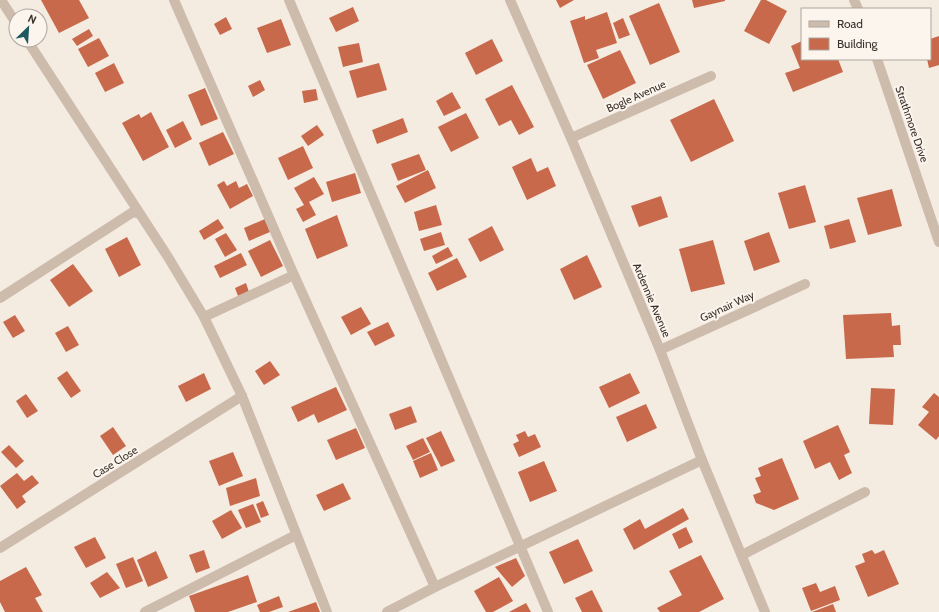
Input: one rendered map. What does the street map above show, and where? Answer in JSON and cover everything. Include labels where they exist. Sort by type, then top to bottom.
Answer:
[{"type":"street","points":[[1,0],[8,11]]},
{"type":"street","points":[[174,0],[294,275],[436,587]]},
{"type":"street","points":[[289,0],[548,612]]},
{"type":"street","name":"Ardennie Avenue","points":[[510,0],[571,138],[660,350],[702,460],[765,612]]},
{"type":"street","points":[[32,48],[140,214],[204,317],[242,396],[327,612]]},
{"type":"street","name":"Strathmore Drive","points":[[877,60],[939,242]]},
{"type":"street","name":"Bogle Avenue","points":[[571,138],[711,76]]},
{"type":"street","points":[[0,298],[133,212],[140,214]]},
{"type":"street","points":[[204,317],[294,275]]},
{"type":"street","name":"Gaynair Way","points":[[660,350],[805,284]]},
{"type":"street","name":"Case Close","points":[[0,548],[242,396]]},
{"type":"street","points":[[387,612],[436,587],[702,460]]},
{"type":"street","points":[[742,555],[865,492]]},
{"type":"street","points":[[145,612],[296,535]]},
{"type":"building","points":[[41,0],[79,0],[89,18],[59,33],[48,13],[48,8],[45,8]]},
{"type":"building","points":[[556,0],[574,0],[560,8]]},
{"type":"building","points":[[692,0],[725,0],[725,1],[694,8]]},
{"type":"building","points":[[761,0],[766,0],[787,11],[769,44],[744,31]]},
{"type":"building","points":[[659,3],[680,52],[650,65],[629,16]]},
{"type":"building","points":[[353,7],[359,21],[336,32],[329,18]]},
{"type":"building","points":[[607,12],[617,43],[596,50],[599,58],[584,63],[570,21],[585,16],[585,20]]},
{"type":"building","points":[[226,17],[232,29],[220,35],[214,24]]},
{"type":"building","points":[[623,18],[630,35],[619,39],[613,23]]},
{"type":"building","points":[[281,19],[291,45],[267,53],[257,28]]},
{"type":"building","points":[[89,29],[93,36],[77,46],[72,39]]},
{"type":"building","points":[[939,36],[939,65],[929,68],[927,60],[931,60],[931,39]]},
{"type":"building","points":[[99,38],[109,56],[88,67],[78,49]]},
{"type":"building","points":[[492,39],[503,61],[476,75],[465,53]]},
{"type":"building","points":[[801,41],[801,60],[838,60],[843,72],[793,92],[785,73],[800,68],[791,46]]},
{"type":"building","points":[[359,43],[363,62],[343,67],[338,47]]},
{"type":"building","points":[[620,50],[636,83],[603,99],[587,65]]},
{"type":"building","points":[[114,63],[124,83],[105,92],[95,73]]},
{"type":"building","points":[[379,63],[387,90],[357,98],[349,71]]},
{"type":"building","points":[[260,80],[265,90],[253,97],[248,86]]},
{"type":"building","points":[[512,85],[534,127],[519,135],[511,120],[499,126],[485,99]]},
{"type":"building","points":[[205,88],[218,119],[201,126],[188,95]]},
{"type":"building","points":[[316,89],[318,100],[304,103],[302,91]]},
{"type":"building","points":[[452,92],[461,108],[444,116],[436,101]]},
{"type":"building","points":[[714,99],[734,141],[691,162],[670,120]]},
{"type":"building","points":[[151,112],[169,147],[143,161],[122,123],[139,114],[141,118]]},
{"type":"building","points":[[466,113],[479,138],[451,152],[438,127]]},
{"type":"building","points":[[403,118],[408,132],[377,144],[372,130]]},
{"type":"building","points":[[183,121],[192,139],[175,148],[166,130]]},
{"type":"building","points":[[317,125],[324,135],[308,146],[301,136]]},
{"type":"building","points":[[223,132],[234,154],[209,166],[199,143]]},
{"type":"building","points":[[303,146],[313,168],[288,180],[278,158]]},
{"type":"building","points":[[419,154],[426,170],[398,181],[391,164]]},
{"type":"building","points":[[531,158],[537,172],[548,167],[556,186],[527,200],[512,167]]},
{"type":"building","points":[[428,170],[436,188],[405,203],[396,186]]},
{"type":"building","points":[[355,173],[361,193],[332,202],[326,182]]},
{"type":"building","points":[[314,177],[324,194],[309,202],[316,215],[303,222],[296,209],[304,205],[294,188]]},
{"type":"building","points":[[224,181],[227,186],[236,181],[239,188],[247,184],[253,196],[230,209],[217,185]]},
{"type":"building","points":[[805,185],[816,222],[789,229],[778,193]]},
{"type":"building","points":[[892,189],[902,226],[868,235],[857,198]]},
{"type":"building","points":[[661,196],[668,217],[639,227],[631,206]]},
{"type":"building","points":[[436,205],[442,225],[419,231],[414,212]]},
{"type":"building","points":[[337,215],[348,246],[317,259],[305,229]]},
{"type":"building","points":[[218,219],[224,228],[204,240],[199,231]]},
{"type":"building","points":[[265,219],[270,232],[249,241],[244,228]]},
{"type":"building","points":[[849,219],[856,242],[830,249],[824,226]]},
{"type":"building","points":[[492,226],[504,250],[480,262],[468,239]]},
{"type":"building","points":[[441,232],[445,245],[424,251],[420,239]]},
{"type":"building","points":[[769,232],[780,262],[754,271],[744,241]]},
{"type":"building","points":[[226,233],[237,250],[225,257],[215,239]]},
{"type":"building","points":[[127,237],[141,265],[119,277],[105,249]]},
{"type":"building","points":[[270,240],[283,266],[261,277],[248,251]]},
{"type":"building","points":[[713,240],[725,284],[691,292],[679,249]]},
{"type":"building","points":[[448,247],[453,256],[436,264],[432,256]]},
{"type":"building","points":[[241,253],[247,265],[220,278],[214,266]]},
{"type":"building","points":[[587,255],[602,287],[574,300],[560,269]]},
{"type":"building","points":[[457,258],[467,277],[437,291],[428,273]]},
{"type":"building","points":[[73,264],[93,291],[69,307],[50,280]]},
{"type":"building","points":[[246,283],[249,292],[238,296],[235,288]]},
{"type":"building","points":[[361,307],[371,324],[351,335],[341,317]]},
{"type":"building","points":[[891,313],[892,326],[900,325],[901,345],[893,345],[894,357],[846,359],[843,315]]},
{"type":"building","points":[[15,315],[25,331],[13,338],[3,322]]},
{"type":"building","points":[[388,322],[395,336],[375,346],[367,332]]},
{"type":"building","points":[[68,326],[79,345],[66,352],[55,333]]},
{"type":"building","points":[[270,361],[280,375],[264,385],[255,371]]},
{"type":"building","points":[[67,371],[81,391],[71,398],[57,378]]},
{"type":"building","points":[[204,373],[211,389],[186,402],[178,386]]},
{"type":"building","points":[[630,373],[640,393],[609,408],[599,387]]},
{"type":"building","points":[[336,387],[347,410],[318,423],[314,414],[298,422],[291,407]]},
{"type":"building","points":[[871,388],[895,389],[893,425],[869,424]]},
{"type":"building","points":[[934,393],[939,397],[939,436],[936,440],[918,425],[929,412],[922,407]]},
{"type":"building","points":[[26,394],[38,411],[27,418],[16,401]]},
{"type":"building","points":[[646,404],[657,428],[627,442],[616,417]]},
{"type":"building","points":[[411,406],[417,422],[395,430],[389,414]]},
{"type":"building","points":[[838,425],[850,452],[844,455],[852,473],[839,480],[830,462],[815,469],[803,441]]},
{"type":"building","points":[[113,427],[126,446],[113,455],[100,436]]},
{"type":"building","points":[[356,428],[365,448],[336,460],[327,440]]},
{"type":"building","points":[[441,431],[455,461],[441,467],[426,438]]},
{"type":"building","points":[[525,431],[528,437],[535,434],[541,447],[519,457],[513,444],[519,441],[516,435]]},
{"type":"building","points":[[423,438],[430,452],[413,460],[406,446]]},
{"type":"building","points":[[9,445],[24,461],[16,468],[1,452]]},
{"type":"building","points":[[233,452],[243,476],[219,486],[209,461]]},
{"type":"building","points":[[431,453],[438,470],[420,478],[413,461]]},
{"type":"building","points":[[782,458],[799,499],[774,510],[756,503],[753,495],[761,492],[755,478],[761,476],[758,468]]},
{"type":"building","points":[[544,461],[557,491],[530,502],[518,472]]},
{"type":"building","points":[[17,473],[24,481],[32,475],[39,483],[22,496],[26,502],[17,509],[0,486]]},
{"type":"building","points":[[256,478],[260,496],[230,506],[226,488]]},
{"type":"building","points":[[343,483],[351,499],[324,511],[316,495]]},
{"type":"building","points":[[263,501],[269,515],[261,518],[256,504]]},
{"type":"building","points":[[253,504],[261,522],[246,528],[238,510]]},
{"type":"building","points":[[683,508],[689,519],[634,550],[623,529],[640,519],[645,529]]},
{"type":"building","points":[[231,510],[242,528],[222,539],[212,521]]},
{"type":"building","points":[[686,527],[693,542],[679,549],[672,534]]},
{"type":"building","points":[[95,537],[106,558],[86,568],[74,547]]},
{"type":"building","points":[[578,539],[593,571],[564,584],[549,552]]},
{"type":"building","points":[[204,550],[210,568],[196,573],[189,555]]},
{"type":"building","points":[[872,550],[875,554],[884,550],[899,584],[868,597],[855,566],[865,562],[862,554]]},
{"type":"building","points":[[156,551],[168,578],[148,587],[137,560]]},
{"type":"building","points":[[701,555],[724,599],[699,612],[660,612],[657,608],[682,595],[669,571]]},
{"type":"building","points":[[133,557],[143,581],[126,588],[116,564]]},
{"type":"building","points":[[516,558],[525,576],[512,587],[495,567]]},
{"type":"building","points":[[26,567],[42,595],[35,598],[43,612],[5,612],[0,602],[0,581]]},
{"type":"building","points":[[107,572],[120,588],[100,598],[90,583]]},
{"type":"building","points":[[248,575],[257,602],[228,612],[195,612],[189,596]]},
{"type":"building","points":[[499,577],[513,601],[493,612],[486,612],[474,591]]},
{"type":"building","points":[[816,583],[820,592],[835,586],[840,600],[811,611],[802,588]]},
{"type":"building","points":[[592,590],[603,612],[582,612],[575,598]]},
{"type":"building","points":[[279,596],[283,607],[269,612],[260,612],[257,605]]},
{"type":"building","points":[[316,602],[320,612],[288,612]]},
{"type":"building","points":[[526,603],[531,612],[509,612]]},
{"type":"building","points":[[833,604],[836,612],[812,612]]}]
